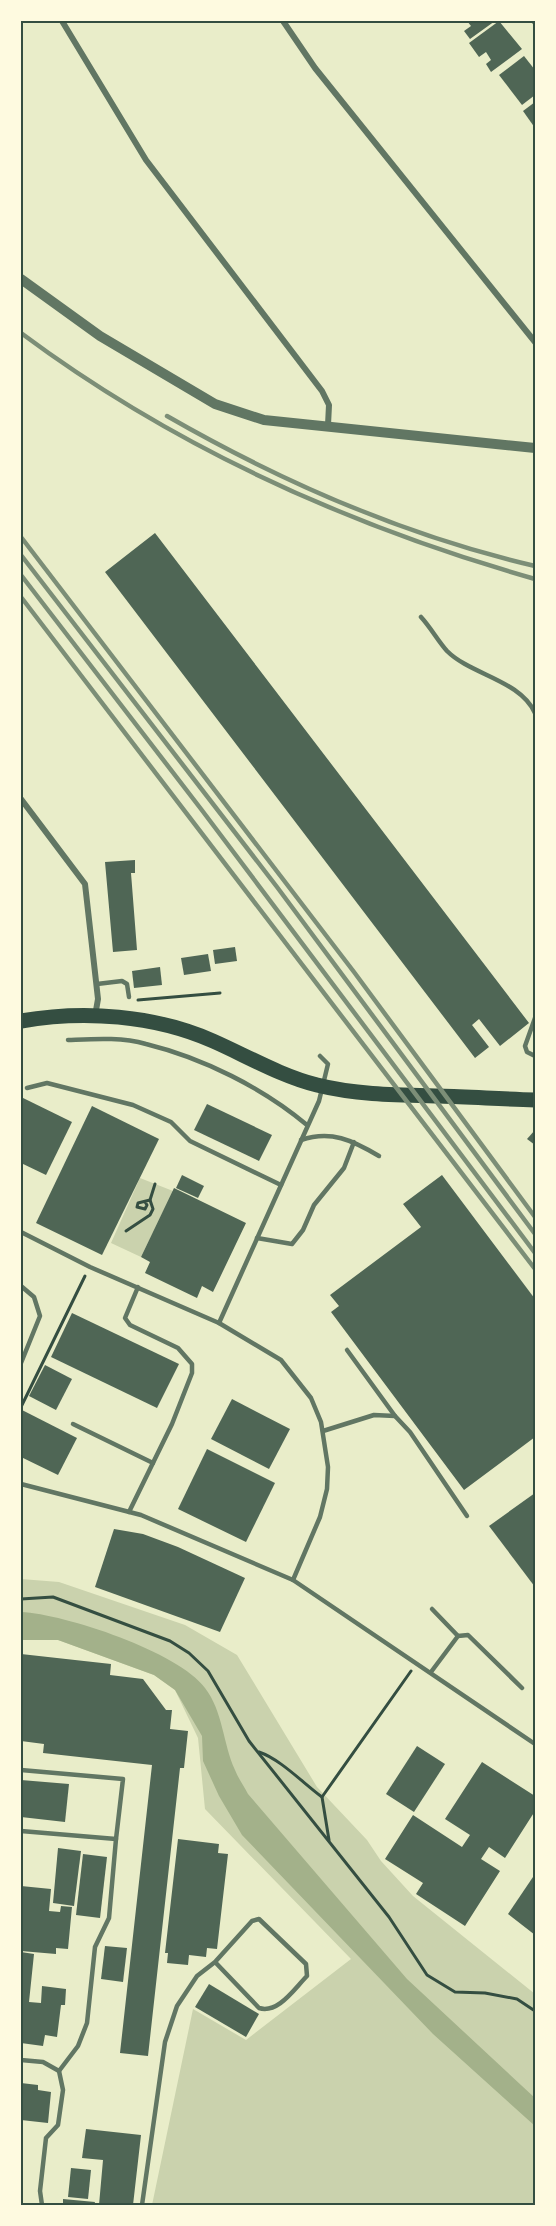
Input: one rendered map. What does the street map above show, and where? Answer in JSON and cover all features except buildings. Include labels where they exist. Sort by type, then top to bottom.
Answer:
[{"type":"main road","points":[[21,1021],[51,1016],[95,1016],[153,1022],[211,1040],[297,1078],[350,1091],[535,1100]]},
{"type":"street","points":[[62,21],[146,160],[322,390],[329,405],[328,425]]},
{"type":"street","points":[[283,21],[315,68],[535,342]]},
{"type":"street","points":[[21,279],[100,336],[215,404],[264,420],[535,448]]},
{"type":"street","points":[[21,799],[85,884],[98,999],[95,1016]]},
{"type":"lane","points":[[421,617],[447,650],[475,671],[518,694],[532,705],[535,712]]},
{"type":"lane","points":[[96,984],[122,981],[127,984],[129,997]]},
{"type":"lane","points":[[535,1018],[525,1046],[527,1052],[535,1056]]},
{"type":"lane","points":[[68,1040],[107,1038],[146,1044],[183,1056],[234,1078],[290,1110],[308,1125]]},
{"type":"lane","points":[[219,1323],[308,1125],[327,1073],[328,1064],[320,1056]]},
{"type":"lane","points":[[27,1088],[47,1083],[133,1105],[171,1122],[190,1141],[281,1185]]},
{"type":"lane","points":[[301,1140],[314,1136],[333,1135],[354,1142],[379,1156]]},
{"type":"lane","points":[[257,1238],[292,1244],[303,1230],[314,1205],[344,1168],[354,1142]]},
{"type":"lane","points":[[21,1232],[90,1267],[219,1323],[280,1360],[311,1398],[323,1431],[328,1467],[327,1489],[321,1517],[293,1580]]},
{"type":"lane","points":[[21,1286],[34,1297],[40,1316],[21,1363]]},
{"type":"lane","points":[[129,1512],[172,1424],[192,1373],[192,1364],[178,1348],[137,1329],[125,1318],[138,1287]]},
{"type":"lane","points":[[347,1350],[395,1416],[410,1432],[467,1516]]},
{"type":"lane","points":[[323,1431],[374,1414],[395,1416]]},
{"type":"lane","points":[[73,1424],[153,1463]]},
{"type":"lane","points":[[21,1484],[129,1512],[293,1580],[535,1744]]},
{"type":"lane","points":[[432,1609],[458,1636]]},
{"type":"lane","points":[[431,1672],[458,1636],[468,1635],[522,1688]]},
{"type":"lane","points":[[21,1770],[123,1779],[109,1918],[95,1947],[87,2023],[78,2046],[59,2071]]},
{"type":"lane","points":[[21,1831],[116,1839]]},
{"type":"lane","points":[[142,2205],[165,2042],[177,2006],[197,1976],[215,1962],[252,1921],[259,1918],[306,1964],[308,1971],[307,1976],[274,2008],[267,2010],[259,2008],[215,1962]]},
{"type":"lane","points":[[21,2060],[43,2062],[59,2071],[63,2090],[58,2125],[46,2138],[40,2192],[42,2205]]},
{"type":"path","points":[[129,1003],[220,993]]},
{"type":"path","points":[[126,1232],[150,1215],[153,1209],[150,1200],[155,1184]]},
{"type":"path","points":[[145,1202],[150,1200]]},
{"type":"path","points":[[21,1407],[90,1267]]},
{"type":"path","points":[[21,1599],[53,1597],[170,1641],[189,1653],[208,1671],[257,1751],[389,1917],[427,1975],[455,1992],[485,1993],[517,1999],[535,2011]]},
{"type":"path","points":[[329,1842],[322,1797],[403,1683]]},
{"type":"path","points":[[257,1751],[274,1757],[286,1771],[322,1797]]},
{"type":"shaded area","points":[[140,1178],[173,1191],[141,1257],[111,1243]]},
{"type":"shaded area","points":[[21,1579],[59,1582],[185,1625],[237,1655],[317,1787],[367,1840],[381,1861],[413,1896],[535,1994],[535,2205],[152,2205],[193,2009],[246,2040],[351,1959],[205,1809],[198,1738],[175,1690],[154,1675],[58,1640],[21,1640]]},
{"type":"shaded area","points":[[21,1612],[65,1620],[120,1637],[171,1661],[191,1674],[205,1688],[216,1707],[231,1760],[248,1794],[407,1979],[535,2098],[535,2126],[433,2034],[242,1835],[219,1796],[203,1761],[202,1736],[175,1690],[154,1675],[58,1640],[21,1640]]},
{"type":"railway","points":[[21,333],[140,412],[267,479],[399,535],[535,579]]},
{"type":"railway","points":[[167,416],[300,485],[392,523],[487,554],[535,566]]},
{"type":"railway","points":[[21,537],[354,972],[535,1217]]},
{"type":"railway","points":[[21,555],[277,887],[535,1234]]},
{"type":"railway","points":[[21,575],[201,809],[535,1253]]},
{"type":"railway","points":[[21,597],[535,1269]]}]
